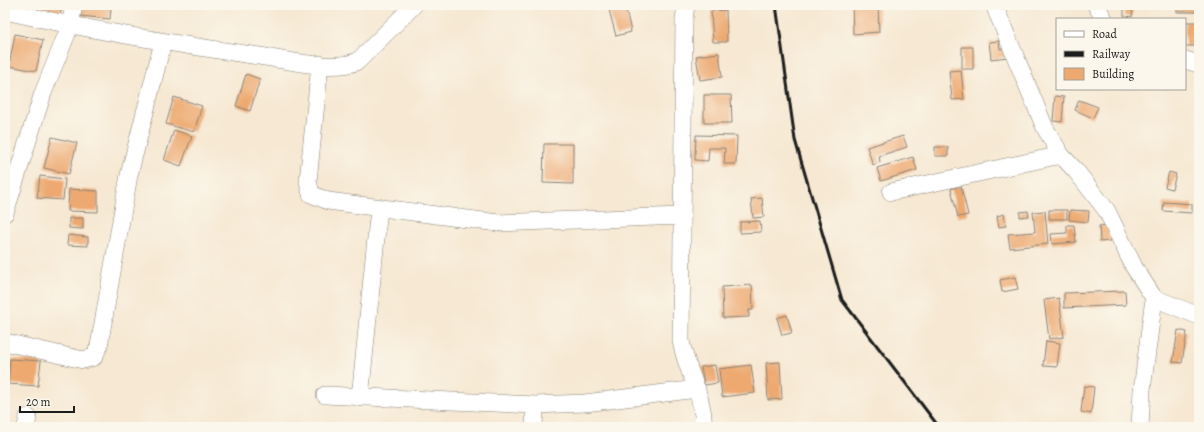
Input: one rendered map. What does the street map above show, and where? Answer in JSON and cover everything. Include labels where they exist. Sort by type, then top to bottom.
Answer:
[{"type":"street","points":[[5,213],[43,94],[70,26],[74,5]]},
{"type":"street","points":[[5,11],[70,26],[163,42],[320,64],[349,65],[358,61],[414,5]]},
{"type":"street","points":[[686,5],[684,20],[681,341],[684,359],[704,410],[704,427]]},
{"type":"street","points":[[1096,5],[1103,18]]},
{"type":"street","points":[[990,6],[1045,128],[1061,155],[1076,171],[1107,211],[1134,267],[1154,298],[1199,316]]},
{"type":"street","points":[[5,342],[83,360],[94,357],[100,346],[129,175],[163,42]]},
{"type":"street","points":[[1186,60],[1199,64]]},
{"type":"street","points":[[320,64],[308,181],[311,194],[328,201],[498,223],[682,216]]},
{"type":"street","points":[[891,192],[1061,155]]},
{"type":"street","points":[[360,398],[379,208]]},
{"type":"street","points":[[1140,427],[1142,390],[1154,298]]},
{"type":"street","points":[[325,395],[360,398],[535,405],[585,404],[697,389]]},
{"type":"street","points":[[534,427],[535,405]]},
{"type":"building","points":[[41,5],[62,5],[60,16],[40,12]]},
{"type":"building","points":[[81,5],[103,5],[111,7],[110,19],[80,16]]},
{"type":"building","points":[[625,5],[631,32],[616,36],[608,6]]},
{"type":"building","points":[[852,5],[878,5],[879,32],[853,34]]},
{"type":"building","points":[[1177,5],[1199,5],[1199,12],[1177,12]]},
{"type":"building","points":[[1124,7],[1133,8],[1132,17],[1124,16]]},
{"type":"building","points":[[726,10],[727,42],[713,42],[711,11]]},
{"type":"building","points":[[5,22],[9,23],[6,49],[5,49]]},
{"type":"building","points":[[1186,22],[1199,22],[1199,46],[1186,46]]},
{"type":"building","points":[[15,34],[43,40],[36,71],[9,66]]},
{"type":"building","points":[[999,41],[1000,49],[1007,48],[1008,57],[991,59],[989,42]]},
{"type":"building","points":[[962,47],[973,47],[973,69],[962,69]]},
{"type":"building","points":[[719,53],[722,77],[700,80],[696,56]]},
{"type":"building","points":[[961,70],[964,99],[952,100],[949,71]]},
{"type":"building","points":[[246,74],[260,79],[250,111],[236,106]]},
{"type":"building","points":[[704,95],[731,95],[732,123],[704,123]]},
{"type":"building","points":[[1055,96],[1064,97],[1062,122],[1053,121]]},
{"type":"building","points":[[174,97],[202,106],[194,132],[166,124]]},
{"type":"building","points":[[1079,100],[1098,107],[1093,118],[1075,110]]},
{"type":"building","points":[[174,130],[192,136],[181,166],[164,160]]},
{"type":"building","points":[[696,135],[737,136],[736,164],[724,164],[725,148],[709,148],[708,161],[695,160]]},
{"type":"building","points":[[903,136],[907,147],[879,156],[880,162],[873,165],[867,147]]},
{"type":"building","points":[[52,137],[77,143],[69,174],[44,168]]},
{"type":"building","points":[[544,144],[573,144],[573,184],[543,183]]},
{"type":"building","points":[[935,147],[948,147],[948,156],[935,156]]},
{"type":"building","points":[[913,157],[917,170],[881,181],[877,168]]},
{"type":"building","points":[[1169,172],[1176,174],[1172,189],[1165,187]]},
{"type":"building","points":[[40,176],[65,179],[63,200],[37,198]]},
{"type":"building","points":[[961,186],[968,215],[958,217],[951,189]]},
{"type":"building","points":[[69,189],[98,191],[98,212],[68,211]]},
{"type":"building","points":[[762,198],[764,217],[753,218],[751,199]]},
{"type":"building","points":[[1164,202],[1192,204],[1192,213],[1163,211]]},
{"type":"building","points":[[1049,210],[1067,210],[1067,219],[1049,219]]},
{"type":"building","points":[[1070,210],[1089,211],[1088,222],[1069,220]]},
{"type":"building","points":[[1028,211],[1029,216],[1020,217],[1020,212]]},
{"type":"building","points":[[1045,211],[1048,244],[1010,248],[1008,234],[1035,232],[1033,212]]},
{"type":"building","points":[[1004,214],[1006,226],[999,227],[997,216]]},
{"type":"building","points":[[69,218],[83,218],[83,229],[69,228]]},
{"type":"building","points":[[760,221],[761,232],[740,233],[740,222]]},
{"type":"building","points":[[1067,225],[1074,225],[1076,242],[1052,244],[1051,234],[1067,233]]},
{"type":"building","points":[[1108,225],[1110,241],[1100,242],[1099,226]]},
{"type":"building","points":[[68,235],[88,237],[88,246],[67,245]]},
{"type":"building","points":[[1015,277],[1018,289],[1002,292],[1000,280]]},
{"type":"building","points":[[752,285],[753,310],[749,310],[749,317],[723,318],[722,287]]},
{"type":"building","points":[[1125,291],[1126,305],[1064,308],[1064,293]]},
{"type":"building","points":[[1059,298],[1064,337],[1049,339],[1044,300]]},
{"type":"building","points":[[787,315],[792,333],[782,335],[777,318]]},
{"type":"building","points":[[1178,330],[1187,332],[1182,363],[1173,362]]},
{"type":"building","points":[[1046,341],[1060,343],[1057,367],[1043,366]]},
{"type":"building","points":[[10,359],[41,361],[38,386],[8,384]]},
{"type":"building","points":[[780,362],[782,399],[768,400],[766,363]]},
{"type":"building","points":[[715,365],[718,383],[704,385],[701,367]]},
{"type":"building","points":[[751,365],[755,393],[722,397],[719,369]]},
{"type":"building","points":[[1084,386],[1094,387],[1091,414],[1081,412]]},
{"type":"railway","points":[[776,5],[795,140],[842,300],[939,427]]}]
